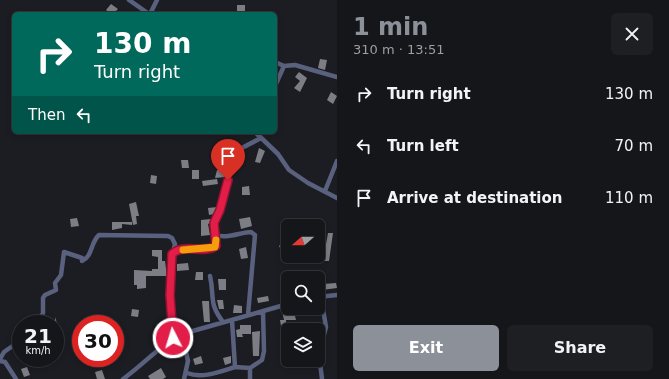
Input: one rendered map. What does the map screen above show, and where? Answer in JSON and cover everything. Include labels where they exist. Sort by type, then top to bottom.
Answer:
[{"type":"street","points":[[128,0],[147,12]]},
{"type":"street","points":[[151,12],[157,0]]},
{"type":"street","points":[[277,63],[284,66],[295,65],[337,77]]},
{"type":"street","points":[[277,82],[284,66]]},
{"type":"street","points":[[257,134],[278,154],[289,170],[308,183],[337,198]]},
{"type":"street","points":[[173,252],[215,247],[217,243],[214,223],[220,210],[229,177],[228,167],[231,157],[238,150],[261,138]]},
{"type":"street","points":[[325,191],[337,160]]},
{"type":"street","points":[[215,234],[218,236],[226,236],[251,232],[255,235],[248,316]]},
{"type":"street","points":[[42,315],[43,298],[45,295],[56,290],[55,283],[60,275],[64,252],[82,258],[82,262],[88,258],[93,241],[99,235],[168,236],[172,238],[175,244],[171,257],[170,295],[173,338]]},
{"type":"street","points":[[210,276],[213,308],[223,322]]},
{"type":"street","points":[[325,296],[337,295]]},
{"type":"street","points":[[123,379],[138,369],[173,338],[182,334],[281,306]]},
{"type":"street","points":[[186,373],[196,377],[208,376],[235,367],[250,368],[262,360],[264,351],[263,312]]},
{"type":"street","points":[[322,379],[319,354],[326,327],[323,315]]},
{"type":"street","points":[[232,320],[235,367]]},
{"type":"street","points":[[182,334],[188,361],[184,379]]},
{"type":"street","points":[[12,346],[4,352],[0,360],[5,362],[16,379]]},
{"type":"street","points":[[250,368],[250,379]]},
{"type":"building","points":[[111,4],[118,9],[116,11],[118,12],[109,12],[106,10]]},
{"type":"building","points":[[237,5],[245,5],[245,12],[237,12]]},
{"type":"building","points":[[320,59],[327,60],[325,70],[318,68]]},
{"type":"building","points":[[299,72],[307,78],[300,92],[294,88],[300,81],[295,77]]},
{"type":"building","points":[[331,92],[337,96],[333,104],[327,100]]},
{"type":"building","points":[[259,148],[265,151],[260,163],[255,162]]},
{"type":"building","points":[[181,160],[188,160],[189,168],[182,168]]},
{"type":"building","points":[[192,170],[199,170],[199,179],[192,179]]},
{"type":"building","points":[[217,170],[225,170],[225,177],[215,178]]},
{"type":"building","points":[[151,175],[157,176],[156,184],[150,183]]},
{"type":"building","points":[[217,179],[218,184],[203,186],[202,181]]},
{"type":"building","points":[[249,186],[250,195],[242,195],[242,187]]},
{"type":"building","points":[[136,202],[139,216],[136,216],[137,224],[133,225],[129,204]]},
{"type":"building","points":[[217,207],[214,214],[209,215],[208,208]]},
{"type":"building","points":[[250,217],[252,226],[241,229],[239,219]]},
{"type":"building","points":[[77,218],[79,226],[71,227],[70,219]]},
{"type":"building","points":[[211,219],[210,223],[208,224],[210,235],[201,236],[201,220]]},
{"type":"building","points":[[112,222],[132,222],[132,225],[122,224],[122,228],[112,230]]},
{"type":"building","points":[[328,233],[333,233],[329,261],[325,261]]},
{"type":"building","points":[[246,247],[248,258],[241,259],[239,249]]},
{"type":"building","points":[[152,250],[162,250],[162,261],[165,261],[167,276],[146,276],[146,288],[137,289],[137,285],[134,285],[134,270],[152,271],[152,269],[158,269],[158,257],[152,256]]},
{"type":"building","points":[[188,263],[189,270],[177,271],[177,264]]},
{"type":"building","points":[[196,272],[203,272],[203,280],[195,280]]},
{"type":"building","points":[[218,279],[226,279],[226,290],[219,290]]},
{"type":"building","points":[[336,283],[337,288],[325,290],[325,284]]},
{"type":"building","points":[[268,296],[269,301],[258,303],[257,298]]},
{"type":"building","points":[[217,300],[223,300],[224,309],[219,309]]},
{"type":"building","points":[[202,301],[209,301],[210,322],[204,322]]},
{"type":"building","points":[[234,305],[242,306],[242,313],[233,313]]},
{"type":"building","points":[[132,309],[139,310],[138,317],[131,316]]},
{"type":"building","points":[[283,315],[304,315],[295,316],[296,320],[286,320],[286,323],[281,323],[281,326],[280,320],[284,320]]},
{"type":"building","points":[[240,325],[251,325],[251,334],[242,334],[243,337],[237,337],[236,330],[240,329]]},
{"type":"building","points":[[167,329],[168,336],[158,337],[158,330]]},
{"type":"building","points":[[260,331],[259,356],[253,356],[252,332]]},
{"type":"building","points":[[201,356],[203,363],[195,365],[193,359]]},
{"type":"building","points":[[231,356],[231,363],[225,365],[223,358]]},
{"type":"building","points":[[27,367],[30,375],[24,377],[21,369]]},
{"type":"building","points":[[161,368],[166,377],[163,379],[150,379],[148,376]]},
{"type":"building","points":[[102,370],[105,379],[97,379],[95,372]]},
{"type":"slow traffic","points":[[183,250],[207,249],[215,247],[217,243],[216,240]]},
{"type":"route","points":[[173,338],[171,327],[170,295],[172,254],[176,250],[207,249],[216,246],[217,243],[214,229],[215,217],[220,210],[225,186],[228,180]]}]
